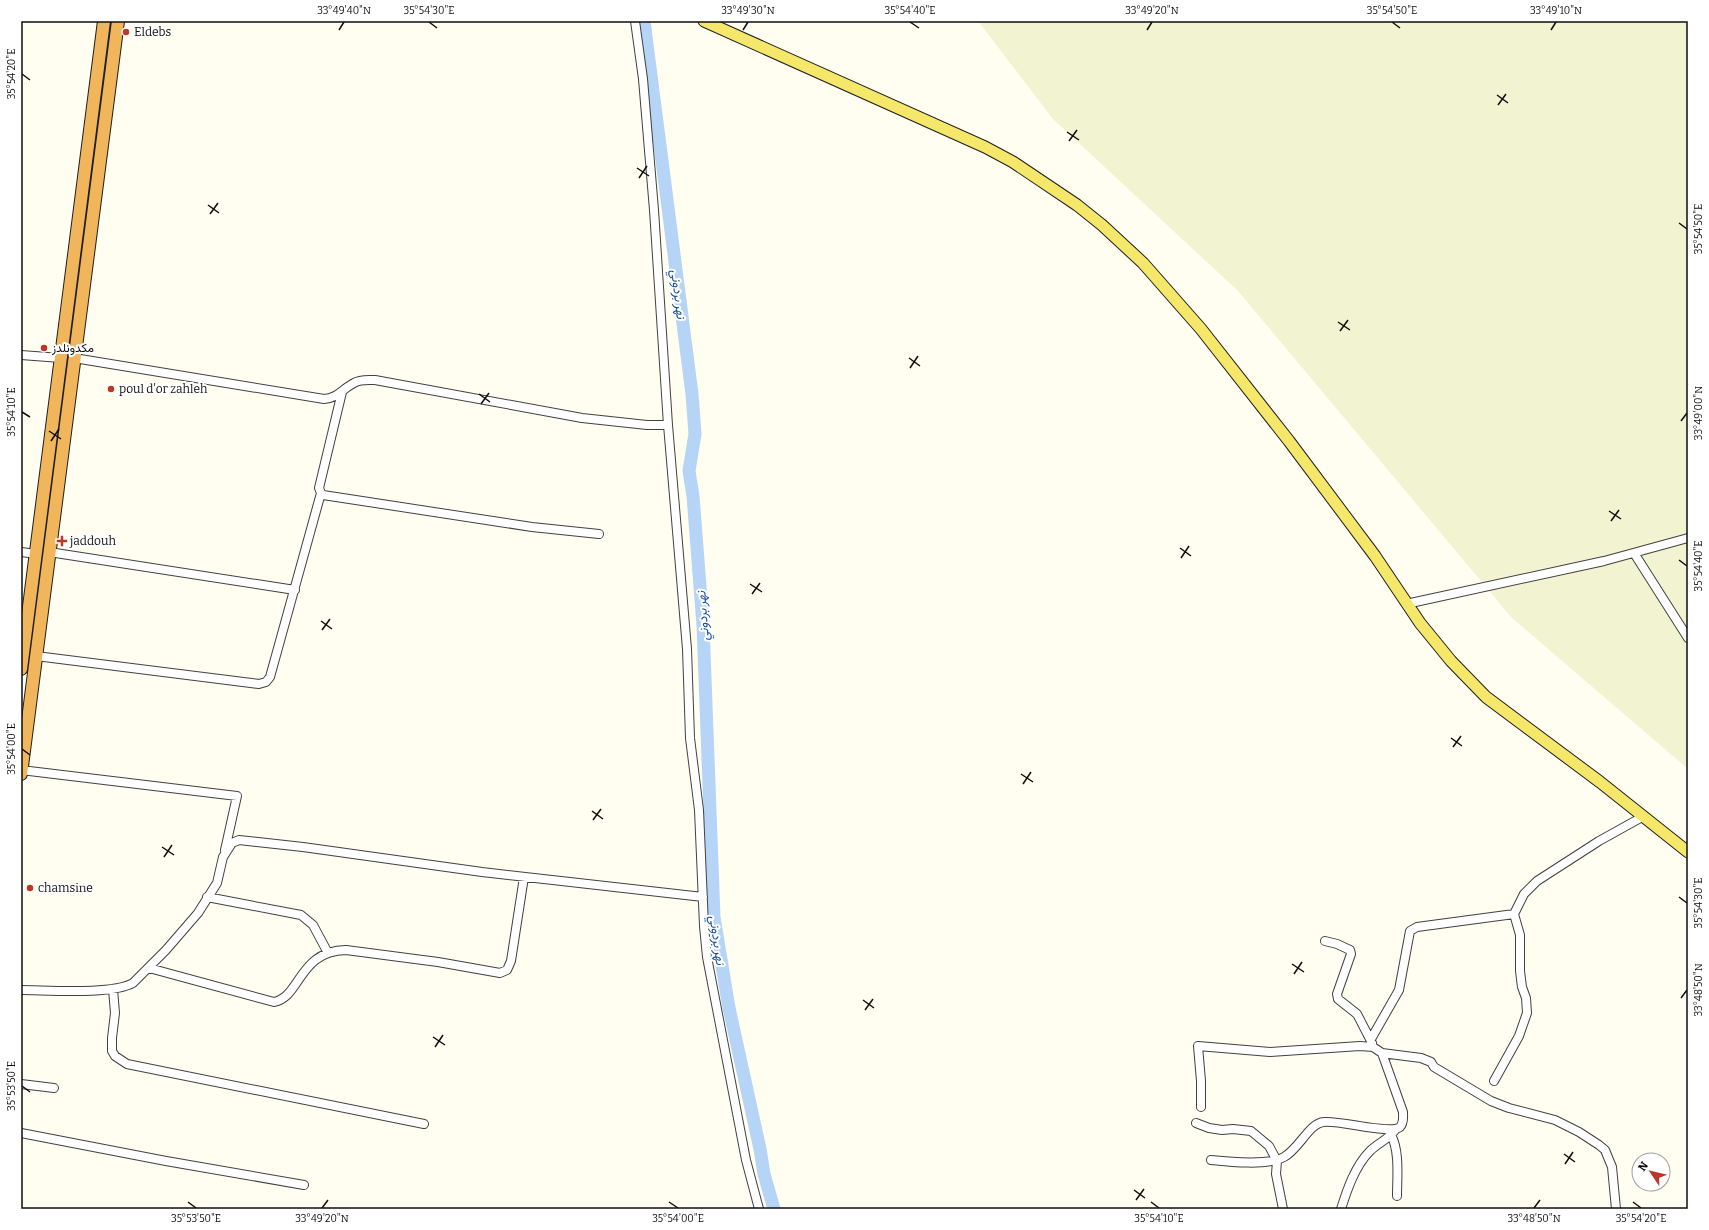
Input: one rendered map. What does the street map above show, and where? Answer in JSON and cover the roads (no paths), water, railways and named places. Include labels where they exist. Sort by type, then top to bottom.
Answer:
[{"type":"highway","points":[[21,669],[37,554],[104,21]]},
{"type":"highway","points":[[21,774],[118,21]]},
{"type":"highway","points":[[94,104],[106,105]]},
{"type":"main road","points":[[704,21],[985,147],[1013,162],[1049,185],[1102,225],[1144,263],[1201,329],[1352,525],[1379,562],[1406,604],[1451,661],[1486,697],[1644,816],[1688,852]]},
{"type":"street","points":[[635,21],[643,79],[644,114],[654,210],[668,425],[687,649],[690,738],[699,810],[704,926],[708,963],[746,1160],[759,1209]]},
{"type":"street","points":[[21,354],[61,358]]},
{"type":"street","points":[[74,358],[324,399],[333,398],[353,383],[375,380],[582,418],[647,425],[668,425]]},
{"type":"street","points":[[36,656],[263,684],[266,682],[270,676],[321,494],[319,491],[320,483],[342,392]]},
{"type":"street","points":[[321,494],[532,527],[598,534]]},
{"type":"street","points":[[1406,604],[1634,553],[1688,538]]},
{"type":"street","points":[[21,552],[37,554]]},
{"type":"street","points":[[49,552],[295,590]]},
{"type":"street","points":[[1634,553],[1688,638]]},
{"type":"street","points":[[21,770],[237,796],[217,883],[214,890],[207,897],[198,913],[149,968],[133,983],[126,987],[113,989],[21,990]]},
{"type":"street","points":[[1494,1081],[1519,1036],[1527,1013],[1526,998],[1521,979],[1520,935],[1514,914],[1524,894],[1538,881],[1598,841],[1644,816]]},
{"type":"street","points":[[223,857],[234,841],[244,840],[524,877],[703,896]]},
{"type":"street","points":[[149,968],[274,1002],[285,998],[313,961],[337,950],[438,962],[496,973],[504,972],[510,966],[524,877]]},
{"type":"street","points":[[207,897],[301,915],[313,925],[328,953]]},
{"type":"street","points":[[1371,1039],[1399,990],[1410,931],[1417,927],[1514,914]]},
{"type":"street","points":[[1324,941],[1338,944],[1350,950],[1351,954],[1336,994],[1338,999],[1357,1014],[1371,1039],[1373,1047]]},
{"type":"street","points":[[113,989],[115,1013],[112,1051],[115,1056],[127,1064],[424,1124]]},
{"type":"street","points":[[1200,1107],[1201,1081],[1198,1046],[1270,1052],[1373,1047],[1382,1053],[1428,1060],[1434,1067],[1491,1101],[1509,1108],[1555,1120],[1588,1138],[1605,1150],[1612,1167],[1616,1209]]},
{"type":"street","points":[[1340,1209],[1346,1193],[1365,1157],[1403,1122],[1403,1112],[1382,1053]]},
{"type":"street","points":[[21,1084],[54,1088]]},
{"type":"street","points":[[1211,1160],[1244,1162],[1277,1161],[1294,1151],[1311,1129],[1320,1123],[1334,1122],[1383,1129],[1393,1132]]},
{"type":"street","points":[[1196,1123],[1209,1128],[1222,1130],[1233,1129],[1251,1131],[1269,1146],[1277,1161],[1276,1174],[1283,1209]]},
{"type":"street","points":[[1393,1132],[1398,1169],[1397,1196]]},
{"type":"street","points":[[21,1133],[166,1161],[304,1185]]},
{"type":"waterway","name":"نهر بردوني","points":[[644,21],[692,394],[695,434],[689,471],[693,496],[703,625],[714,917],[729,1008],[760,1149],[764,1174],[774,1209]]},
{"type":"place","name":"Eldebs","points":[[126,32]]},
{"type":"place","name":"مكدونلدز","points":[[44,348]]},
{"type":"place","name":"poul d'or zahleh","points":[[111,389]]},
{"type":"place","name":"jaddouh","points":[[62,541]]},
{"type":"place","name":"chamsine","points":[[30,888]]}]
